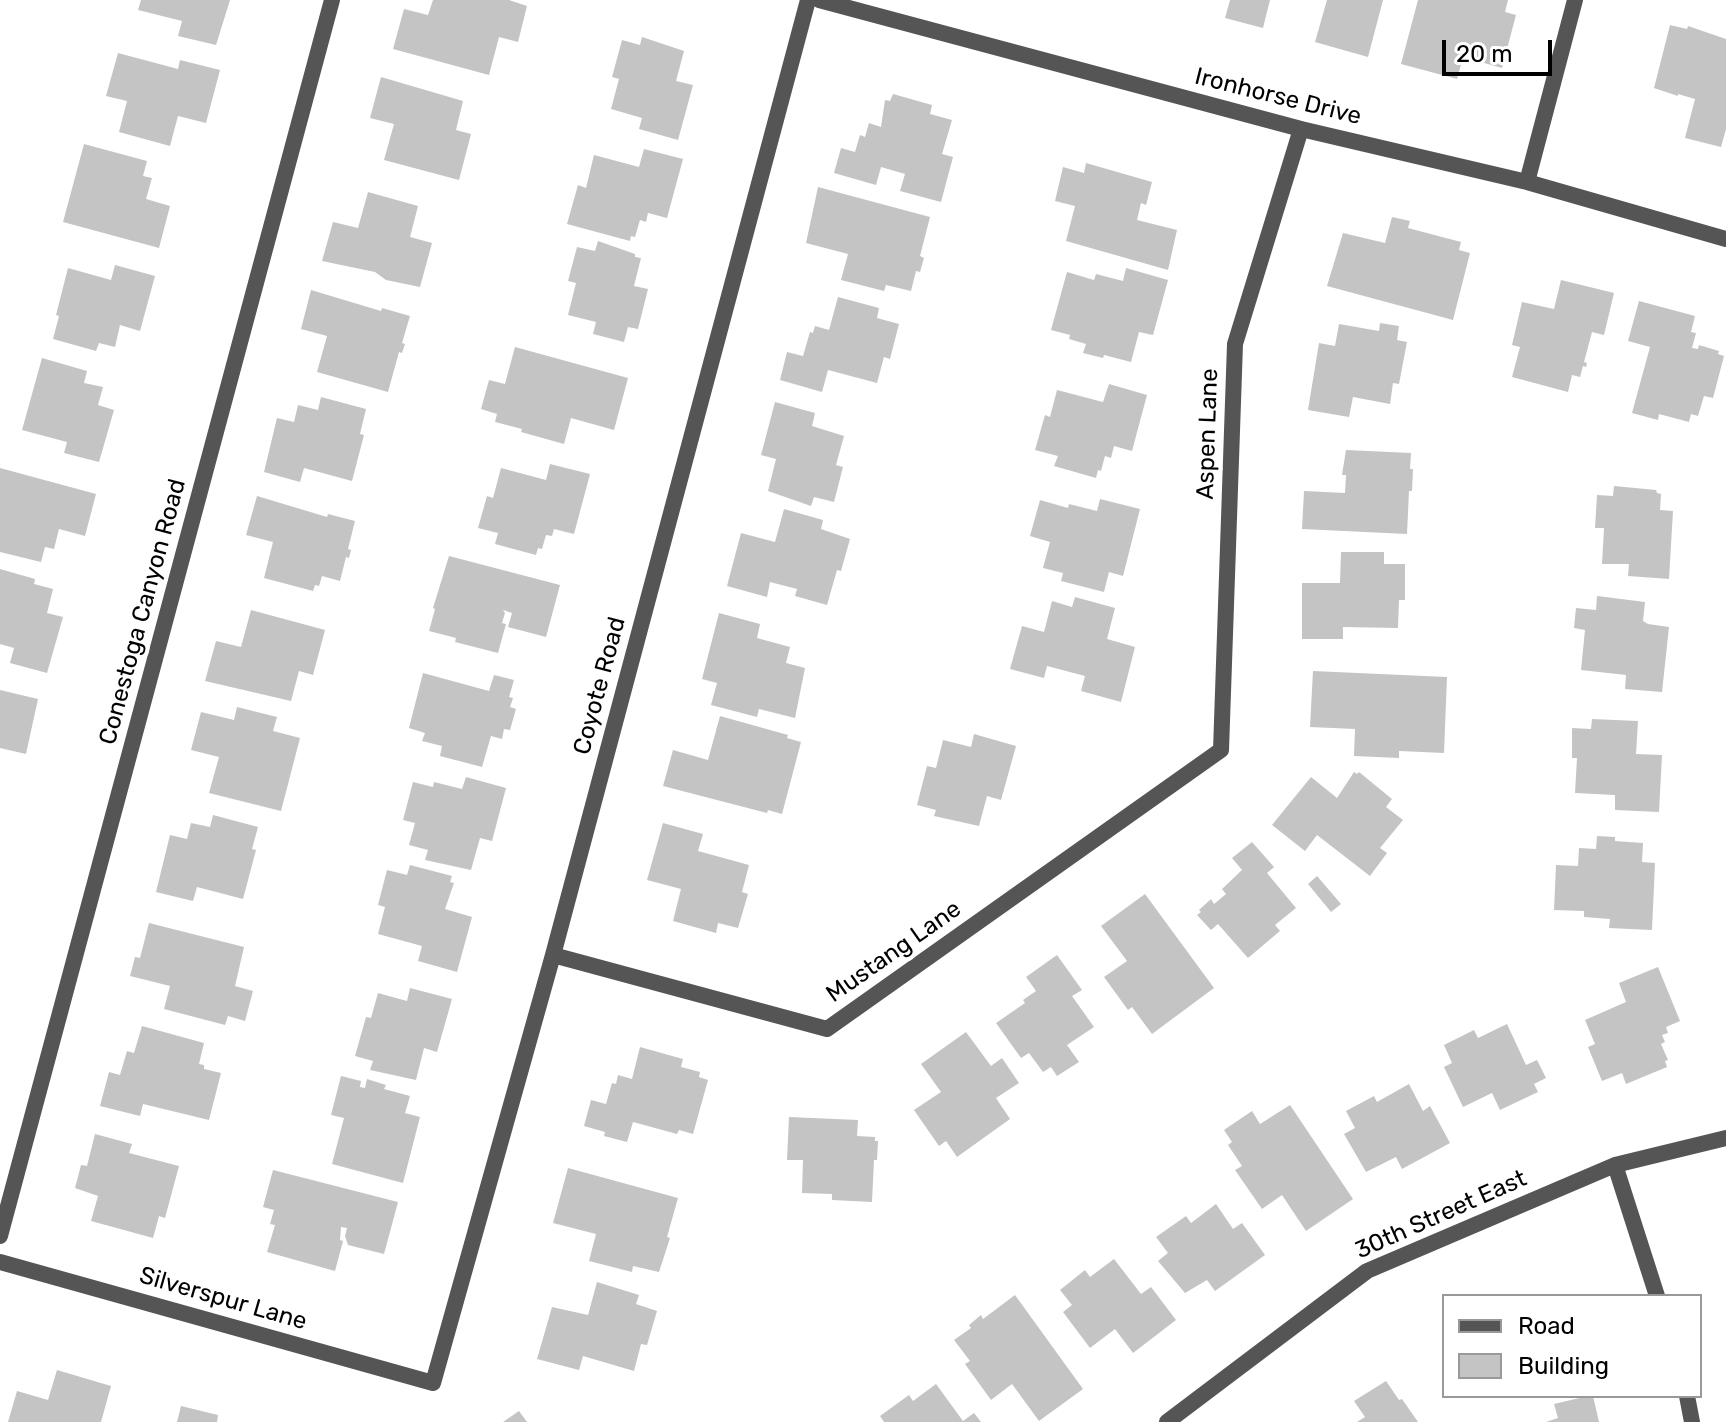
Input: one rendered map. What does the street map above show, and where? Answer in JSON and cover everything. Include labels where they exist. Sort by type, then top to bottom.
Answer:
[{"type":"street","name":"Conestoga Canyon Road","points":[[0,1236],[332,0]]},
{"type":"street","name":"Coyote Road","points":[[433,1383],[553,955],[808,0]]},
{"type":"street","name":"Ironhorse Drive","points":[[819,0],[1301,129],[1527,182],[1726,239]]},
{"type":"street","points":[[1527,182],[1575,0]]},
{"type":"street","name":"Aspen Lane","points":[[1221,750],[1235,344],[1301,129]]},
{"type":"street","name":"Mustang Lane","points":[[553,955],[827,1029],[1221,750]]},
{"type":"street","name":"30th Street East","points":[[1167,1422],[1367,1271],[1615,1165],[1726,1138]]},
{"type":"street","points":[[1615,1165],[1656,1294]]},
{"type":"street","name":"Silverspur Lane","points":[[0,1262],[433,1383]]},
{"type":"street","points":[[1687,1398],[1692,1422]]},
{"type":"building","points":[[141,0],[230,0],[216,45],[178,36],[182,21],[138,10]]},
{"type":"building","points":[[433,0],[509,0],[527,6],[518,42],[499,37],[489,75],[393,49],[404,9],[428,15]]},
{"type":"building","points":[[1230,0],[1270,0],[1263,28],[1225,18]]},
{"type":"building","points":[[1327,0],[1383,0],[1368,57],[1315,42]]},
{"type":"building","points":[[1418,0],[1508,0],[1505,12],[1516,15],[1502,68],[1477,61],[1462,61],[1457,79],[1401,64]]},
{"type":"building","points":[[1670,25],[1687,29],[1688,26],[1726,39],[1726,129],[1721,147],[1685,138],[1695,99],[1654,88]]},
{"type":"building","points":[[642,37],[684,51],[676,81],[693,85],[678,140],[639,129],[642,118],[611,109],[619,79],[612,77],[622,40],[640,45]]},
{"type":"building","points":[[118,53],[178,69],[180,60],[220,70],[206,123],[178,116],[170,146],[119,132],[127,101],[106,96]]},
{"type":"building","points":[[381,77],[463,101],[456,130],[471,134],[459,180],[384,160],[394,124],[370,118]]},
{"type":"building","points":[[893,94],[932,105],[930,114],[952,120],[942,154],[953,157],[941,202],[900,191],[905,174],[881,167],[876,185],[834,173],[841,148],[855,152],[860,135],[865,137],[869,123],[881,127],[885,100],[890,101]]},
{"type":"building","points":[[84,144],[147,161],[143,176],[152,178],[146,199],[170,206],[159,248],[63,222]]},
{"type":"building","points":[[644,149],[683,159],[667,218],[648,213],[646,222],[640,220],[635,237],[631,236],[630,241],[567,224],[578,185],[586,188],[594,155],[639,167]]},
{"type":"building","points":[[1086,163],[1152,182],[1146,205],[1141,203],[1137,220],[1177,230],[1168,270],[1066,241],[1075,206],[1055,201],[1063,167],[1084,173]]},
{"type":"building","points":[[818,187],[930,217],[920,256],[924,258],[920,272],[916,271],[911,291],[886,285],[884,291],[841,280],[848,254],[806,243]]},
{"type":"building","points":[[368,192],[418,206],[410,237],[432,243],[420,287],[386,280],[375,272],[322,261],[333,222],[358,228]]},
{"type":"building","points":[[1392,217],[1410,221],[1408,228],[1461,242],[1459,250],[1470,253],[1453,320],[1327,286],[1343,233],[1385,243]]},
{"type":"building","points":[[598,241],[641,258],[634,286],[648,289],[638,329],[628,327],[624,342],[593,334],[596,322],[568,315],[576,283],[568,281],[577,247],[595,251]]},
{"type":"building","points":[[115,265],[155,276],[140,331],[120,325],[115,347],[99,343],[96,351],[53,339],[68,268],[111,280]]},
{"type":"building","points":[[1126,268],[1168,280],[1153,335],[1139,332],[1131,362],[1083,353],[1086,344],[1069,339],[1070,335],[1051,330],[1067,272],[1094,280],[1096,274],[1123,281]]},
{"type":"building","points":[[1561,280],[1614,293],[1604,335],[1592,332],[1584,362],[1587,363],[1586,367],[1583,366],[1580,377],[1572,375],[1568,392],[1512,377],[1520,347],[1512,345],[1522,302],[1554,309]]},
{"type":"building","points":[[311,290],[381,311],[382,308],[410,316],[402,343],[405,344],[402,353],[399,352],[388,392],[317,372],[327,336],[301,329]]},
{"type":"building","points":[[838,297],[879,308],[877,318],[899,324],[890,359],[884,357],[877,383],[828,370],[822,392],[780,380],[787,352],[803,356],[810,332],[813,333],[815,326],[829,330]]},
{"type":"building","points":[[1639,301],[1695,316],[1691,332],[1696,333],[1692,348],[1698,349],[1699,345],[1719,351],[1718,354],[1724,356],[1713,398],[1704,396],[1698,416],[1691,414],[1689,422],[1659,414],[1658,420],[1632,413],[1650,347],[1628,341]]},
{"type":"building","points":[[1380,323],[1399,326],[1397,340],[1407,342],[1399,384],[1393,383],[1390,404],[1353,397],[1349,417],[1308,410],[1319,343],[1335,346],[1339,324],[1379,331]]},
{"type":"building","points":[[515,347],[628,378],[614,430],[571,418],[564,444],[495,422],[497,414],[481,409],[489,380],[505,384]]},
{"type":"building","points":[[42,358],[87,371],[84,383],[103,387],[98,405],[114,410],[99,462],[64,453],[67,442],[22,430]]},
{"type":"building","points":[[1109,384],[1147,395],[1132,451],[1114,446],[1111,458],[1105,456],[1096,478],[1054,466],[1058,456],[1035,450],[1045,415],[1050,417],[1057,390],[1103,402]]},
{"type":"building","points":[[321,397],[366,409],[360,434],[364,435],[352,481],[304,468],[300,482],[264,472],[277,418],[294,422],[298,405],[318,410]]},
{"type":"building","points":[[775,402],[815,413],[812,426],[844,436],[836,465],[843,467],[834,502],[814,497],[811,506],[768,491],[776,459],[761,455]]},
{"type":"building","points":[[1346,450],[1411,453],[1412,491],[1409,491],[1407,534],[1302,529],[1304,491],[1345,493],[1346,475],[1342,475]]},
{"type":"building","points":[[550,464],[590,474],[574,534],[554,529],[552,536],[546,535],[542,549],[538,548],[536,555],[495,544],[498,533],[478,528],[487,496],[493,498],[501,468],[546,480]]},
{"type":"building","points":[[0,468],[96,494],[85,536],[59,529],[54,549],[45,547],[41,562],[0,552]]},
{"type":"building","points":[[1614,486],[1656,490],[1661,494],[1660,510],[1673,511],[1669,579],[1628,576],[1629,564],[1602,564],[1604,528],[1595,528],[1597,495],[1613,496]]},
{"type":"building","points":[[257,496],[327,517],[328,514],[355,521],[348,549],[351,550],[349,558],[346,557],[340,581],[322,576],[319,586],[315,585],[313,591],[264,578],[273,542],[246,535]]},
{"type":"building","points":[[1100,499],[1140,509],[1123,576],[1109,572],[1104,592],[1061,581],[1063,573],[1043,568],[1050,542],[1030,536],[1040,500],[1068,508],[1069,504],[1097,511]]},
{"type":"building","points":[[784,509],[823,520],[821,529],[850,539],[827,605],[795,596],[797,589],[770,582],[767,597],[727,586],[741,533],[775,542]]},
{"type":"building","points":[[1341,552],[1384,552],[1384,564],[1405,564],[1405,600],[1399,600],[1398,628],[1343,627],[1343,639],[1302,639],[1302,583],[1340,583]]},
{"type":"building","points":[[449,556],[560,585],[546,637],[508,627],[512,613],[503,610],[502,623],[506,624],[498,653],[455,642],[456,638],[429,631]]},
{"type":"building","points":[[0,569],[35,579],[34,584],[53,589],[47,613],[63,617],[47,673],[10,663],[14,648],[0,644]]},
{"type":"building","points":[[1597,596],[1645,602],[1643,621],[1669,627],[1662,692],[1625,689],[1626,675],[1581,670],[1585,630],[1574,628],[1576,608],[1596,610]]},
{"type":"building","points":[[1075,597],[1115,608],[1107,639],[1135,647],[1121,702],[1081,691],[1085,676],[1047,666],[1044,678],[1010,669],[1022,626],[1044,632],[1052,601],[1072,607]]},
{"type":"building","points":[[251,610],[325,630],[313,675],[299,671],[291,701],[205,681],[216,641],[241,647]]},
{"type":"building","points":[[719,613],[760,624],[757,638],[790,647],[786,663],[805,668],[795,718],[759,709],[757,717],[711,705],[717,683],[702,679]]},
{"type":"building","points":[[1313,671],[1447,677],[1444,753],[1399,751],[1399,758],[1354,756],[1355,729],[1310,727]]},
{"type":"building","points":[[423,673],[489,691],[494,675],[514,680],[509,697],[513,698],[510,707],[516,709],[510,730],[504,729],[502,739],[491,736],[482,767],[440,756],[442,746],[422,741],[425,733],[409,728]]},
{"type":"building","points":[[0,690],[38,699],[26,754],[0,748]]},
{"type":"building","points":[[237,707],[277,717],[273,731],[300,738],[281,811],[209,793],[219,757],[191,750],[201,712],[234,720]]},
{"type":"building","points":[[720,716],[788,735],[787,738],[801,742],[782,814],[768,810],[767,813],[663,786],[673,750],[708,760]]},
{"type":"building","points":[[1592,719],[1638,721],[1636,754],[1662,755],[1659,812],[1615,810],[1615,795],[1575,793],[1577,758],[1572,758],[1572,728],[1591,729]]},
{"type":"building","points":[[974,734],[1016,746],[1001,800],[987,796],[979,826],[934,816],[936,810],[917,805],[927,766],[936,768],[943,740],[971,747]]},
{"type":"building","points":[[1354,772],[1359,772],[1392,799],[1386,807],[1403,820],[1380,848],[1387,853],[1370,876],[1317,835],[1305,851],[1272,825],[1311,777],[1337,798]]},
{"type":"building","points":[[466,777],[506,788],[492,841],[480,838],[471,870],[425,860],[428,850],[409,845],[415,823],[403,820],[413,782],[433,787],[434,782],[462,789]]},
{"type":"building","points":[[213,815],[258,827],[252,849],[256,850],[243,899],[197,887],[193,901],[156,892],[170,835],[187,839],[191,823],[210,827]]},
{"type":"building","points":[[663,823],[703,834],[698,851],[749,865],[742,892],[748,894],[738,928],[718,923],[716,933],[673,921],[681,889],[647,880]]},
{"type":"building","points":[[1597,836],[1643,843],[1642,862],[1655,863],[1652,930],[1609,928],[1610,919],[1584,917],[1584,911],[1554,910],[1556,865],[1578,866],[1579,848],[1596,849]]},
{"type":"building","points":[[1252,842],[1274,867],[1267,873],[1296,908],[1275,925],[1280,931],[1248,958],[1218,924],[1211,930],[1197,915],[1211,899],[1214,904],[1226,894],[1222,889],[1242,870],[1232,858]]},
{"type":"building","points":[[410,865],[452,876],[450,882],[454,883],[445,909],[472,917],[457,972],[418,961],[422,946],[378,934],[385,907],[378,905],[387,870],[407,875]]},
{"type":"building","points":[[1317,876],[1341,904],[1331,912],[1308,884]]},
{"type":"building","points":[[1145,894],[1214,988],[1152,1034],[1132,1007],[1128,1010],[1104,977],[1127,961],[1101,926]]},
{"type":"building","points":[[149,923],[244,947],[235,986],[253,991],[245,1021],[228,1016],[225,1025],[164,1009],[170,986],[130,976],[135,957],[140,958]]},
{"type":"building","points":[[1057,955],[1082,990],[1072,996],[1094,1027],[1067,1045],[1079,1062],[1057,1076],[1051,1067],[1043,1072],[1029,1053],[1021,1058],[996,1023],[1025,1003],[1023,1000],[1036,991],[1026,977]]},
{"type":"building","points":[[1658,967],[1680,1021],[1666,1027],[1668,1033],[1662,1035],[1667,1067],[1626,1084],[1622,1073],[1602,1081],[1588,1047],[1595,1044],[1585,1020],[1626,1002],[1619,983]]},
{"type":"building","points":[[410,988],[452,999],[437,1052],[424,1048],[416,1080],[370,1070],[373,1061],[355,1056],[366,1017],[371,1018],[378,993],[407,1001]]},
{"type":"building","points":[[1507,1024],[1526,1065],[1537,1060],[1546,1078],[1534,1084],[1538,1092],[1500,1110],[1492,1093],[1463,1107],[1444,1067],[1452,1063],[1444,1045],[1474,1030],[1478,1038]]},
{"type":"building","points":[[142,1026],[204,1043],[199,1064],[204,1065],[204,1069],[221,1073],[209,1120],[143,1104],[140,1116],[100,1106],[109,1072],[120,1075],[127,1051],[134,1053]]},
{"type":"building","points":[[966,1032],[991,1066],[1002,1058],[1019,1083],[996,1098],[1010,1119],[957,1157],[946,1141],[939,1146],[914,1110],[941,1092],[921,1064]]},
{"type":"building","points":[[640,1047],[683,1059],[681,1067],[700,1072],[699,1077],[708,1080],[693,1134],[679,1130],[677,1134],[633,1122],[627,1142],[584,1126],[591,1100],[606,1104],[612,1083],[616,1084],[618,1075],[632,1079]]},
{"type":"building","points":[[341,1076],[361,1081],[360,1087],[365,1088],[367,1079],[386,1085],[384,1089],[410,1096],[405,1113],[420,1117],[403,1183],[332,1164],[344,1118],[331,1115]]},
{"type":"building","points":[[1409,1084],[1423,1111],[1430,1106],[1450,1143],[1402,1169],[1396,1157],[1366,1172],[1344,1134],[1355,1128],[1346,1111],[1374,1096],[1377,1102]]},
{"type":"building","points":[[1290,1105],[1353,1199],[1306,1231],[1282,1195],[1262,1209],[1235,1170],[1242,1166],[1228,1145],[1232,1142],[1224,1130],[1252,1111],[1260,1124]]},
{"type":"building","points":[[789,1117],[858,1120],[857,1136],[875,1137],[878,1141],[872,1202],[832,1200],[832,1194],[802,1193],[803,1160],[787,1160]]},
{"type":"building","points":[[95,1134],[132,1144],[129,1153],[179,1166],[165,1218],[159,1216],[153,1238],[91,1221],[98,1196],[75,1188],[81,1165],[87,1166]]},
{"type":"building","points":[[568,1168],[678,1198],[659,1272],[633,1266],[632,1272],[589,1261],[596,1234],[553,1223]]},
{"type":"building","points":[[273,1170],[398,1202],[384,1254],[348,1245],[345,1236],[347,1228],[341,1227],[340,1240],[343,1241],[335,1271],[267,1252],[275,1225],[270,1224],[274,1210],[263,1207]]},
{"type":"building","points":[[1216,1204],[1233,1229],[1242,1223],[1265,1255],[1215,1291],[1207,1280],[1185,1293],[1158,1261],[1168,1253],[1156,1237],[1186,1216],[1191,1223]]},
{"type":"building","points":[[1114,1259],[1141,1294],[1151,1287],[1176,1320],[1133,1353],[1115,1329],[1090,1348],[1063,1312],[1072,1305],[1060,1290],[1085,1270],[1090,1277]]},
{"type":"building","points":[[597,1282],[639,1295],[636,1304],[657,1311],[647,1345],[641,1344],[634,1371],[583,1356],[579,1370],[537,1359],[552,1307],[588,1315]]},
{"type":"building","points":[[1015,1295],[1083,1389],[1039,1421],[1012,1384],[991,1400],[965,1364],[970,1361],[954,1340],[971,1328],[969,1325],[981,1315],[983,1319]]},
{"type":"building","points":[[57,1370],[111,1386],[101,1422],[8,1422],[17,1391],[48,1400]]},
{"type":"building","points":[[1386,1381],[1418,1422],[1357,1422],[1365,1417],[1354,1401]]},
{"type":"building","points":[[936,1384],[963,1421],[974,1413],[981,1422],[884,1422],[880,1416],[909,1395],[913,1401]]},
{"type":"building","points":[[1593,1398],[1599,1422],[1546,1422],[1558,1418],[1554,1404]]},
{"type":"building","points":[[181,1406],[218,1415],[217,1422],[177,1422]]},
{"type":"building","points":[[519,1411],[527,1422],[503,1422]]}]
